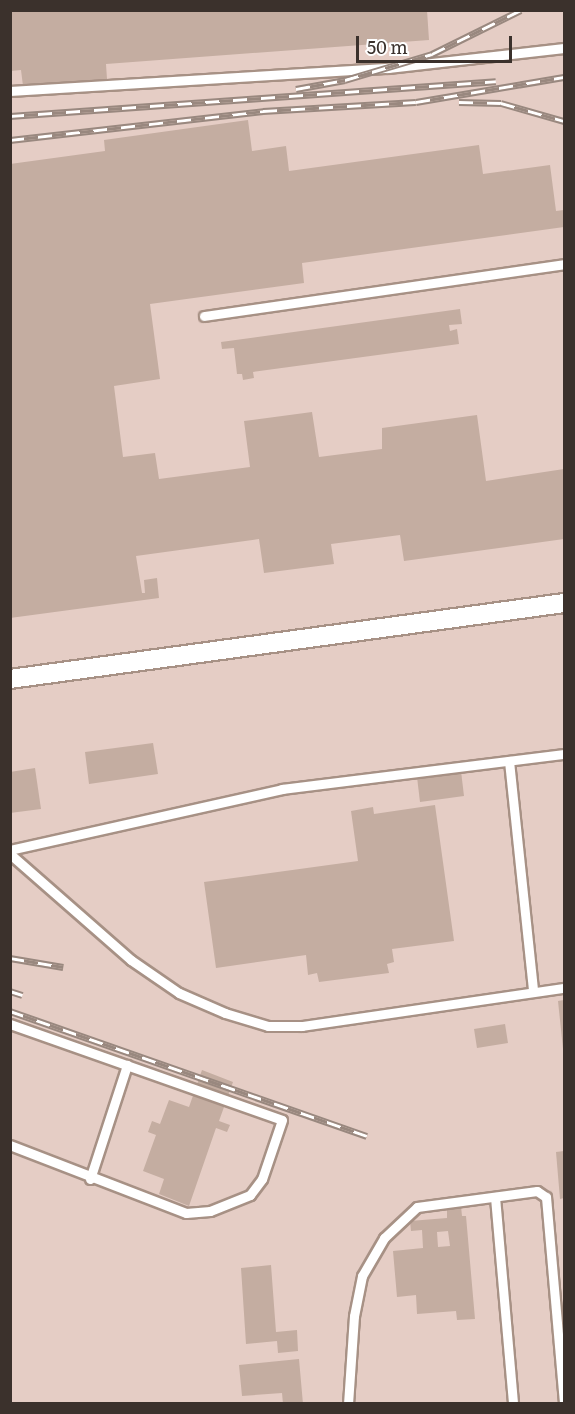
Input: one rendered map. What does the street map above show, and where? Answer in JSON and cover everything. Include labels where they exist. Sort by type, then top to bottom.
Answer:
[{"type":"street","points":[[10,679],[564,603]]},
{"type":"lane","points":[[10,91],[388,68],[564,48]]},
{"type":"lane","points":[[204,316],[564,264]]},
{"type":"lane","points":[[10,852],[282,789],[564,754]]},
{"type":"lane","points":[[509,761],[533,991]]},
{"type":"lane","points":[[10,852],[131,960],[179,993],[225,1013],[268,1026],[302,1026],[564,988]]},
{"type":"lane","points":[[10,1024],[282,1120],[262,1179],[250,1195],[231,1205],[186,1213],[90,1179],[10,1145]]},
{"type":"lane","points":[[90,1179],[127,1065]]},
{"type":"lane","points":[[348,1404],[356,1306],[362,1276],[380,1242],[417,1207],[537,1191],[546,1197],[564,1403]]},
{"type":"lane","points":[[495,1197],[513,1404]]},
{"type":"shaded area","points":[[11,11],[564,11],[564,1403],[11,1403]]},
{"type":"building","points":[[10,10],[427,10],[429,40],[106,64],[107,79],[23,86],[21,70],[10,71]]},
{"type":"building","points":[[248,120],[252,151],[286,146],[289,171],[479,145],[483,174],[550,165],[556,211],[564,210],[564,227],[302,263],[304,283],[150,304],[160,379],[114,386],[123,457],[155,453],[159,479],[250,467],[244,421],[312,412],[319,457],[382,449],[382,428],[477,415],[486,481],[564,469],[564,539],[404,561],[400,535],[331,544],[334,564],[264,573],[259,539],[136,556],[142,593],[145,593],[144,580],[157,578],[159,598],[10,618],[10,164],[105,151],[104,140]]},
{"type":"building","points":[[460,309],[462,324],[449,325],[450,331],[457,329],[459,344],[253,372],[254,378],[243,380],[242,374],[237,374],[234,348],[222,349],[221,342]]},
{"type":"building","points":[[153,743],[158,774],[89,784],[85,752]]},
{"type":"building","points":[[35,768],[41,809],[10,813],[10,772]]},
{"type":"building","points":[[461,771],[464,796],[420,802],[417,777]]},
{"type":"building","points":[[435,805],[454,941],[392,949],[394,962],[387,964],[389,973],[319,982],[317,973],[308,975],[306,955],[216,968],[204,882],[358,861],[351,811],[373,807],[374,814]]},
{"type":"building","points":[[564,1000],[564,1049],[563,1049],[558,1001]]},
{"type":"building","points":[[505,1024],[508,1043],[477,1048],[474,1029]]},
{"type":"building","points":[[202,1070],[233,1082],[219,1121],[230,1125],[227,1132],[216,1128],[189,1206],[159,1194],[164,1179],[143,1171],[156,1135],[148,1132],[152,1121],[160,1124],[169,1100],[189,1107]]},
{"type":"building","points":[[564,1151],[564,1198],[560,1199],[556,1152]]},
{"type":"building","points":[[461,1206],[462,1216],[466,1216],[475,1319],[457,1320],[456,1311],[417,1314],[416,1295],[397,1297],[393,1251],[423,1248],[422,1230],[411,1231],[410,1221],[447,1218],[447,1208]],"holes":[[[448,1231],[450,1246],[438,1247],[437,1232]]]},
{"type":"building","points":[[271,1265],[276,1332],[297,1330],[298,1351],[278,1353],[277,1341],[246,1344],[241,1268]]},
{"type":"building","points":[[299,1359],[303,1404],[283,1404],[282,1393],[242,1396],[239,1365]]},
{"type":"railway","points":[[296,89],[345,80],[432,54],[521,10]]},
{"type":"railway","points":[[10,140],[263,111],[416,102],[564,77]]},
{"type":"railway","points":[[10,116],[496,81]]},
{"type":"railway","points":[[459,102],[501,103],[564,121]]},
{"type":"railway","points":[[10,958],[63,967]]},
{"type":"railway","points":[[10,991],[22,995]]},
{"type":"railway","points":[[10,1011],[367,1136]]}]
